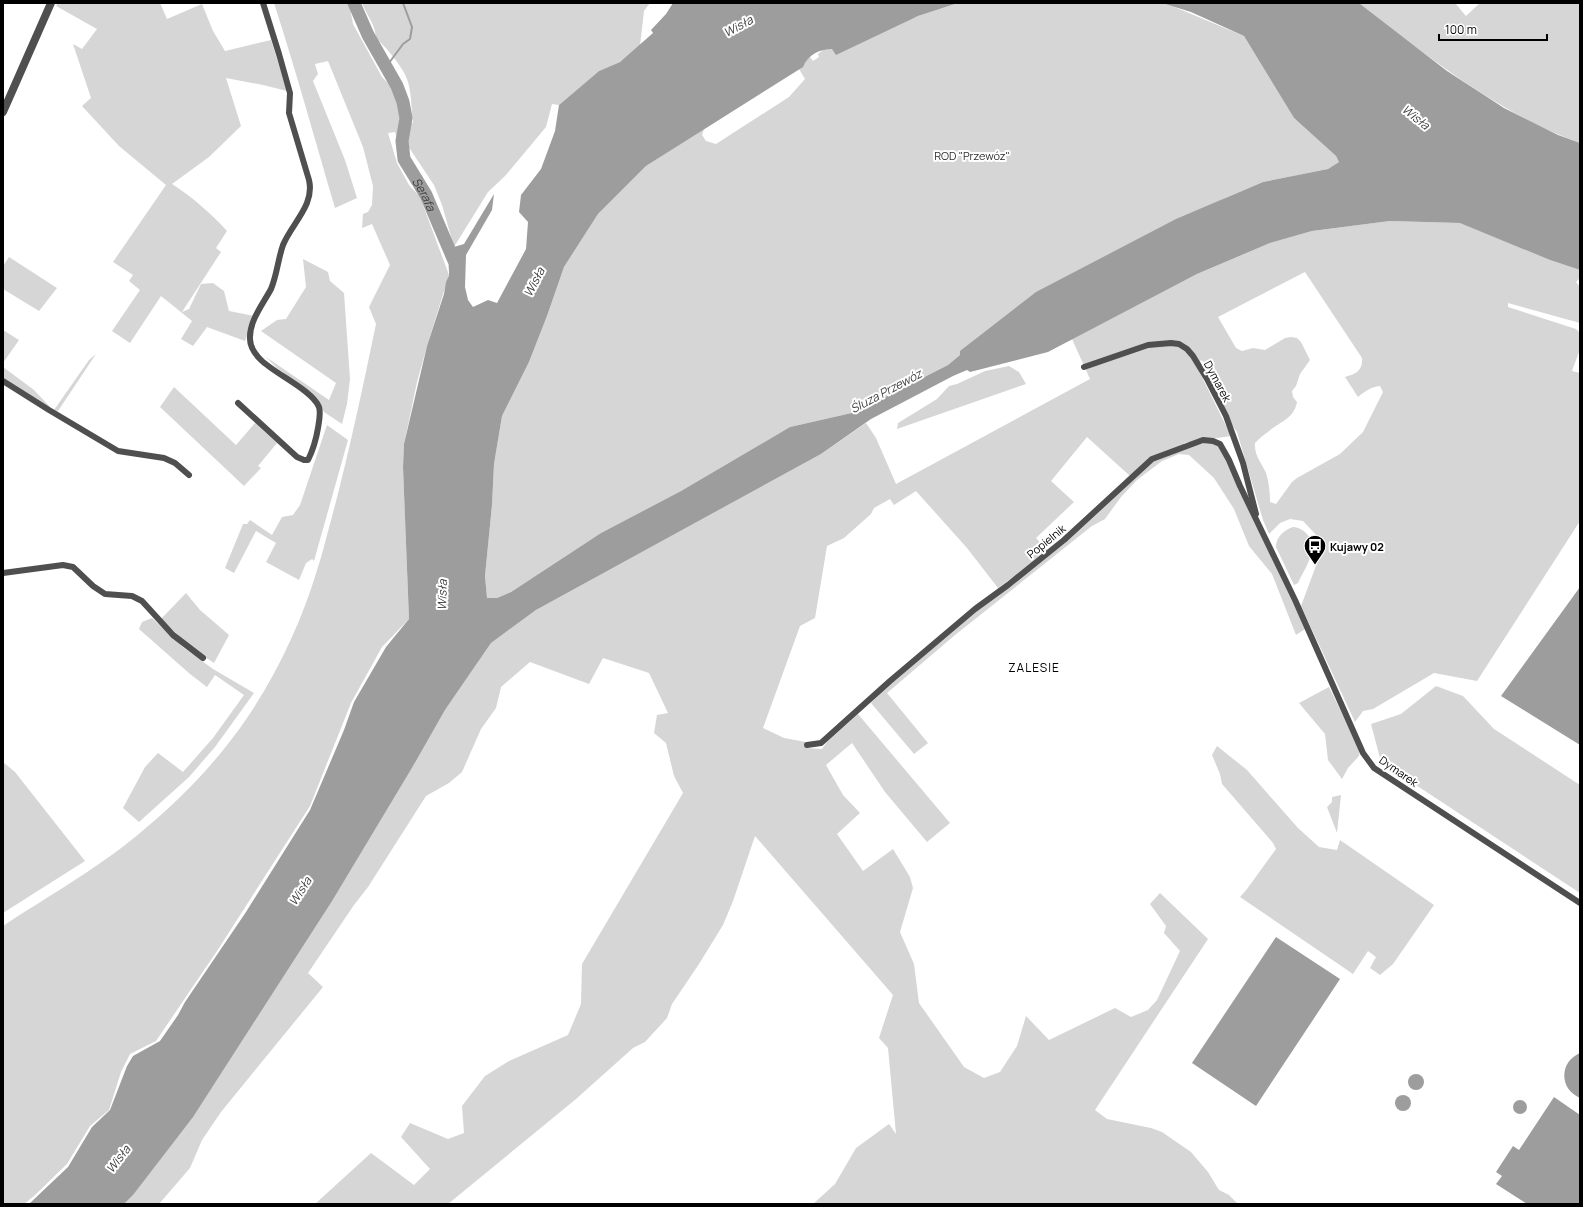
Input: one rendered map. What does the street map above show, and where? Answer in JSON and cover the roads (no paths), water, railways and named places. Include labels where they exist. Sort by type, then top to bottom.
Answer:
[{"type":"street","points":[[3,112],[51,3]]},
{"type":"street","points":[[238,403],[297,457],[308,460],[316,440],[319,426],[320,412],[318,405],[307,393],[266,365],[254,352],[250,340],[250,335],[256,316],[273,284],[283,246],[290,231],[308,203],[310,190],[309,180],[289,113],[290,93],[263,3]]},
{"type":"street","name":"Dymarek","points":[[1084,367],[1148,345],[1171,343],[1179,344],[1187,349],[1207,379],[1226,416],[1243,462],[1260,528]]},
{"type":"street","points":[[3,381],[118,451],[164,458],[175,463],[189,475]]},
{"type":"street","name":"Popielnik","points":[[807,745],[821,743],[975,608],[1008,585],[1064,540],[1152,459],[1203,440],[1213,440],[1220,444],[1267,543]]},
{"type":"street","name":"Dymarek","points":[[1267,543],[1295,600],[1363,753],[1374,768],[1580,903]]},
{"type":"street","points":[[3,573],[63,565],[71,566],[93,586],[105,594],[132,596],[142,601],[173,635],[202,658]]},
{"type":"water","name":"Wisła","points":[[673,3],[958,3],[918,16],[836,55],[832,49],[823,50],[814,54],[808,59],[803,67],[646,166],[598,214],[564,267],[529,362],[502,416],[494,464],[492,505],[485,576],[487,598],[497,598],[511,592],[601,533],[681,491],[790,427],[856,412],[948,365],[960,355],[960,351],[1036,292],[1176,219],[1263,182],[1328,169],[1339,162],[1336,156],[1294,118],[1244,36],[1191,12],[1162,3],[1359,3],[1447,71],[1504,108],[1558,135],[1580,143],[1580,270],[1550,260],[1460,223],[1390,221],[1312,231],[1270,243],[1197,274],[1048,352],[970,372],[967,370],[953,376],[871,419],[821,454],[536,610],[491,643],[445,710],[332,901],[193,1117],[133,1195],[124,1204],[29,1204],[68,1167],[92,1127],[110,1110],[127,1066],[133,1056],[160,1041],[246,912],[310,810],[344,730],[354,702],[386,647],[409,619],[403,467],[404,444],[427,346],[444,294],[446,282],[455,263],[454,247],[464,244],[494,194],[492,210],[466,255],[465,287],[468,300],[473,307],[488,300],[497,303],[526,249],[528,222],[519,212],[521,195],[541,169],[555,131],[559,105],[599,71],[620,62],[653,33],[651,30],[666,14]]},
{"type":"water","points":[[1580,587],[1580,745],[1501,696]]},
{"type":"water","points":[[1276,937],[1340,979],[1256,1106],[1192,1063]]},
{"type":"water","points":[[1580,1053],[1580,1098],[1573,1094],[1568,1088],[1564,1076],[1568,1063],[1573,1057]]},
{"type":"water","points":[[1416,1074],[1422,1076],[1424,1082],[1422,1088],[1416,1090],[1410,1088],[1408,1082],[1410,1076]]},
{"type":"water","points":[[1403,1095],[1409,1097],[1411,1103],[1409,1109],[1403,1111],[1397,1109],[1395,1103],[1397,1097]]},
{"type":"water","points":[[1554,1097],[1580,1115],[1580,1204],[1527,1204],[1496,1184],[1502,1176],[1496,1172],[1513,1146],[1519,1150]]},
{"type":"water","points":[[1517,1100],[1523,1100],[1527,1104],[1527,1110],[1523,1114],[1517,1114],[1513,1110],[1513,1104]]},
{"type":"waterway","name":"Serafa","points":[[354,3],[368,35],[397,86],[403,102],[406,118],[402,141],[404,159],[426,195],[455,263],[456,281]]},
{"type":"waterway","points":[[386,67],[403,44],[410,39],[412,27],[403,3]]},
{"type":"place","name":"Kujawy 02","points":[[1315,566]]},
{"type":"district","name":"ZALESIE","points":[[1034,667]]},
{"type":"park label","name":"ROD \"Przewóz\"","points":[[972,155]]},
{"type":"water label","name":"Śluza Przewóz","points":[[886,391]]}]
